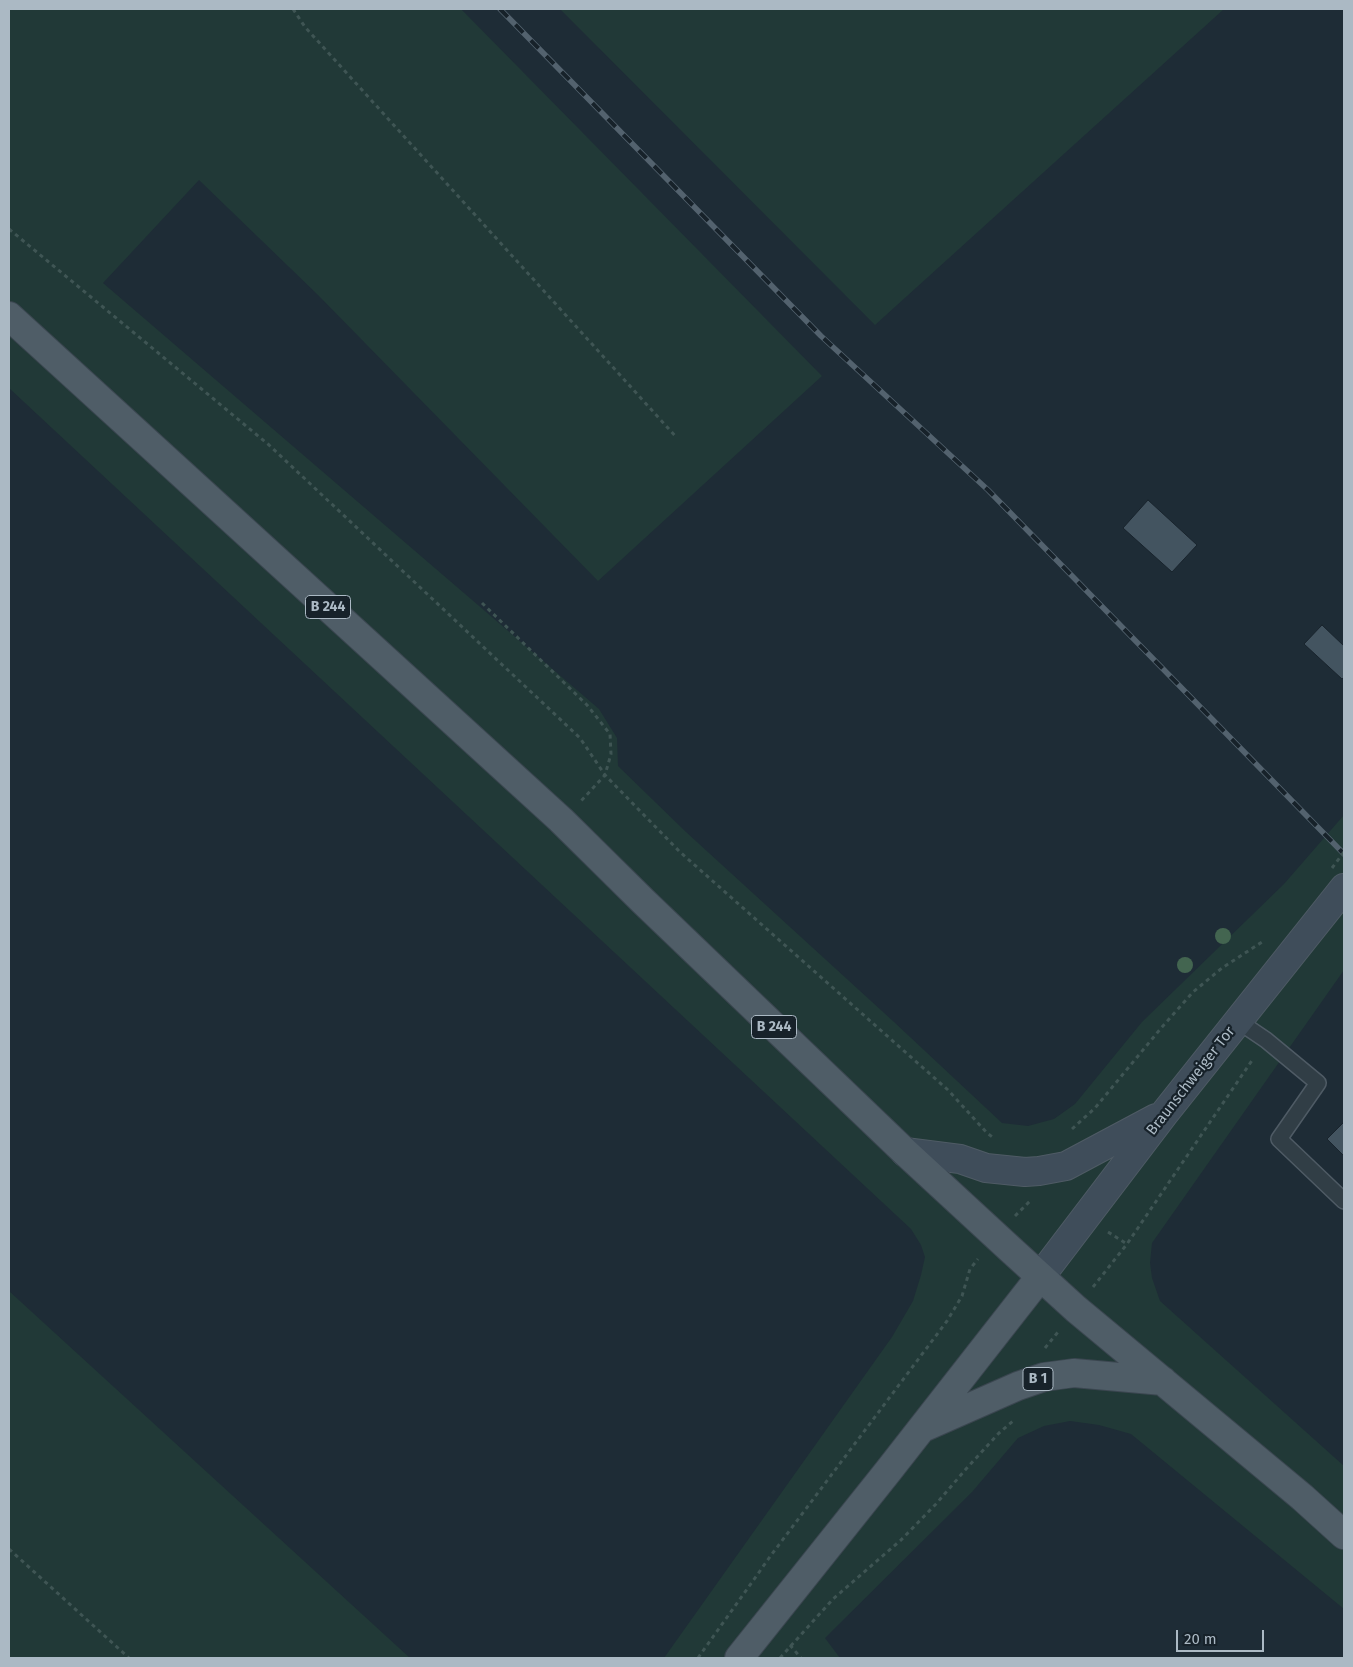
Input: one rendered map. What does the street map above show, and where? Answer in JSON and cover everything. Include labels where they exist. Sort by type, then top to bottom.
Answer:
[{"type":"main road","name":"B 244","points":[[9,316],[561,820],[643,902],[904,1152],[1040,1277]]},
{"type":"main road","name":"Braunschweiger Tor","points":[[1040,1277],[1164,1114],[1238,1021],[1338,878]]},
{"type":"main road","points":[[904,1152],[960,1159],[986,1168],[1025,1172],[1039,1171],[1066,1166],[1164,1114]]},
{"type":"main road","points":[[1040,1277],[1344,1534]]},
{"type":"main road","name":"B 1","points":[[740,1658],[1040,1277]]},
{"type":"main road","name":"B 1","points":[[922,1428],[1018,1386],[1044,1377],[1074,1373],[1163,1381]]},
{"type":"lane","points":[[1238,1021],[1266,1040],[1318,1082],[1279,1139],[1344,1201]]},
{"type":"path","points":[[293,9],[305,27],[677,438]]},
{"type":"path","points":[[9,229],[269,445],[580,738],[605,776],[680,852],[948,1090],[987,1133],[996,1140]]},
{"type":"path","points":[[482,603],[587,705],[610,734],[611,754],[605,776],[561,820]]},
{"type":"path","points":[[1338,878],[1344,852]]},
{"type":"path","points":[[1070,1130],[1095,1108],[1193,992],[1222,968],[1267,939]]},
{"type":"path","points":[[1044,1377],[1040,1355],[1127,1244],[1266,1040]]},
{"type":"path","points":[[698,1658],[772,1554],[947,1321],[962,1296],[970,1269],[996,1237],[1032,1200]]},
{"type":"path","points":[[780,1658],[833,1599],[901,1540],[999,1433],[1014,1421]]},
{"type":"path","points":[[9,1549],[129,1658]]},
{"type":"path","points":[[790,1646],[801,1658]]},
{"type":"green space","points":[[9,9],[461,9],[822,376],[598,581],[318,295],[199,180],[103,283],[599,709],[617,738],[618,766],[686,832],[1002,1123],[1028,1126],[1054,1119],[1075,1104],[1142,1022],[1284,884],[1344,815],[1344,970],[1152,1243],[1150,1263],[1152,1278],[1160,1301],[1344,1466],[1344,1609],[1131,1434],[1099,1425],[1070,1421],[1044,1426],[1018,1438],[972,1492],[825,1638],[840,1658],[664,1658],[892,1337],[913,1301],[925,1257],[921,1245],[911,1229],[9,388]]},
{"type":"green space","points":[[560,9],[1224,9],[875,325]]},
{"type":"green space","points":[[9,1291],[410,1658],[9,1658]]},
{"type":"building","points":[[1148,500],[1197,545],[1172,572],[1123,528]]},
{"type":"building","points":[[1322,625],[1344,646],[1344,677],[1342,679],[1304,644]]},
{"type":"building","points":[[1344,1122],[1344,1156],[1327,1139]]},
{"type":"railway","points":[[500,9],[821,336],[988,490],[1344,854]]}]
